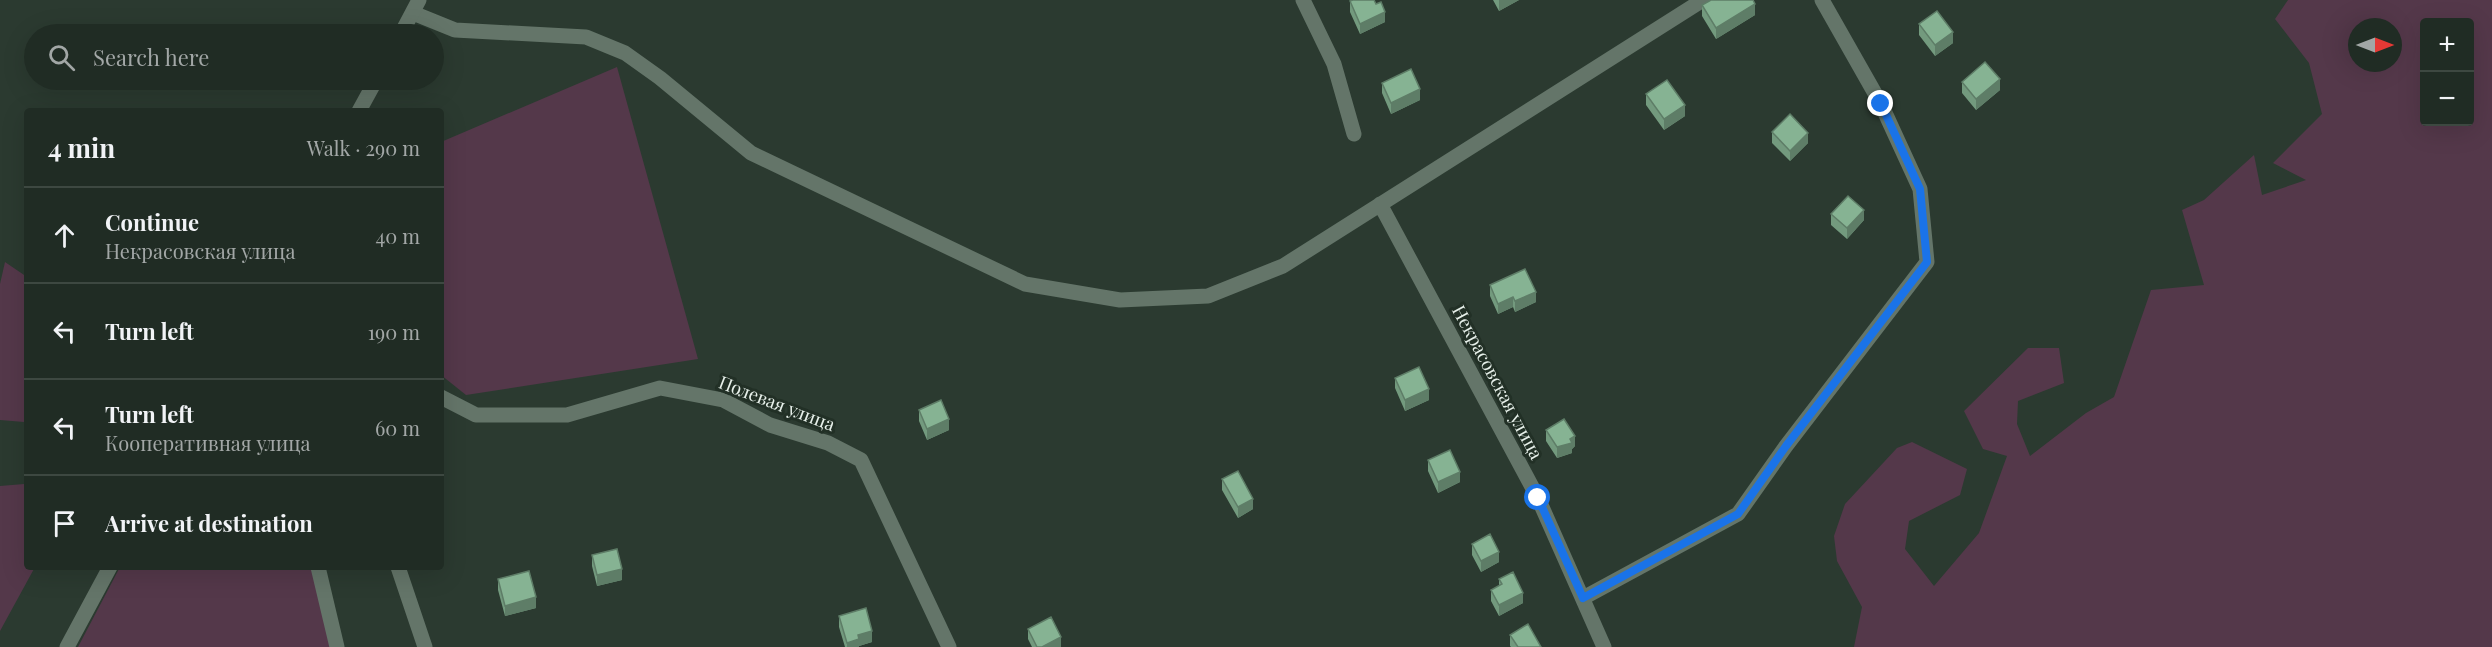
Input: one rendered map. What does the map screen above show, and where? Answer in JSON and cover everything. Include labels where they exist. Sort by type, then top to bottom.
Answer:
[{"type":"street","points":[[1303,0],[1334,64],[1354,134]]},
{"type":"street","points":[[407,24],[416,7],[455,30],[586,37],[625,53],[660,78],[751,153],[1025,284],[1120,300],[1208,296],[1283,266],[1703,0]]},
{"type":"street","points":[[1583,598],[1738,514],[1786,446],[1927,262],[1920,189],[1881,104],[1822,0]]},
{"type":"street","points":[[361,108],[371,90]]},
{"type":"street","name":"Некрасовская улица","points":[[1380,204],[1533,488],[1604,647]]},
{"type":"street","name":"Полевая улица","points":[[444,399],[476,415],[567,415],[660,388],[723,400],[770,425],[828,443],[861,460],[949,647]]},
{"type":"street","points":[[67,647],[108,570]]},
{"type":"street","points":[[319,570],[337,647]]},
{"type":"street","points":[[399,570],[425,647]]},
{"type":"shaded area","points":[[2288,0],[2492,0],[2492,647],[1854,647],[1862,607],[1837,561],[1834,536],[1845,504],[1897,448],[1912,442],[1967,469],[1960,495],[1909,521],[1905,549],[1934,586],[1979,533],[2007,456],[1983,449],[1964,411],[2028,348],[2059,348],[2064,383],[2018,401],[2017,424],[2030,456],[2086,413],[2114,397],[2151,290],[2204,285],[2182,210],[2204,200],[2254,155],[2262,195],[2306,180],[2273,163],[2322,114],[2309,63],[2275,19]]},
{"type":"shaded area","points":[[617,67],[698,359],[466,395],[444,377],[444,141]]},
{"type":"shaded area","points":[[5,262],[24,275],[24,422],[0,420],[0,284]]},
{"type":"shaded area","points":[[24,484],[24,570],[33,570],[0,631],[0,486]]},
{"type":"shaded area","points":[[118,570],[316,570],[328,613],[344,647],[78,647]]},
{"type":"building","points":[[1374,0],[1376,4],[1381,2],[1385,12],[1360,24],[1350,1]]},
{"type":"building","points":[[1711,0],[1753,0],[1755,4],[1716,28],[1702,5]]},
{"type":"building","points":[[1937,11],[1953,32],[1935,45],[1919,24]]},
{"type":"building","points":[[1985,62],[2000,79],[1976,99],[1962,82]]},
{"type":"building","points":[[1411,69],[1420,89],[1391,103],[1382,83]]},
{"type":"building","points":[[1667,80],[1685,105],[1664,119],[1646,94]]},
{"type":"building","points":[[1790,114],[1808,133],[1790,151],[1772,132]]},
{"type":"building","points":[[1848,196],[1864,210],[1847,228],[1831,214]]},
{"type":"building","points":[[1525,269],[1536,292],[1515,301],[1513,297],[1498,304],[1490,285]]},
{"type":"building","points":[[1419,367],[1429,389],[1405,400],[1395,378]]},
{"type":"building","points":[[941,400],[949,419],[927,429],[919,410]]},
{"type":"building","points":[[1564,419],[1575,436],[1570,439],[1572,443],[1557,447],[1546,430]]},
{"type":"building","points":[[1450,450],[1460,472],[1438,482],[1428,460]]},
{"type":"building","points":[[1238,471],[1253,499],[1238,507],[1222,479]]},
{"type":"building","points":[[1490,534],[1499,552],[1481,561],[1472,544]]},
{"type":"building","points":[[617,549],[622,569],[597,575],[592,555]]},
{"type":"building","points":[[529,571],[536,597],[505,606],[498,579]]},
{"type":"building","points":[[1513,572],[1523,593],[1499,605],[1491,590],[1502,584],[1499,579]]},
{"type":"building","points":[[866,608],[872,631],[858,635],[859,639],[847,643],[839,616]]},
{"type":"building","points":[[1051,617],[1061,637],[1042,647],[1037,647],[1028,629]]},
{"type":"building","points":[[1528,624],[1541,647],[1518,647],[1510,635]]},
{"type":"route","points":[[1538,498],[1583,598],[1738,514],[1786,446],[1927,262],[1920,189],[1881,104]]}]
